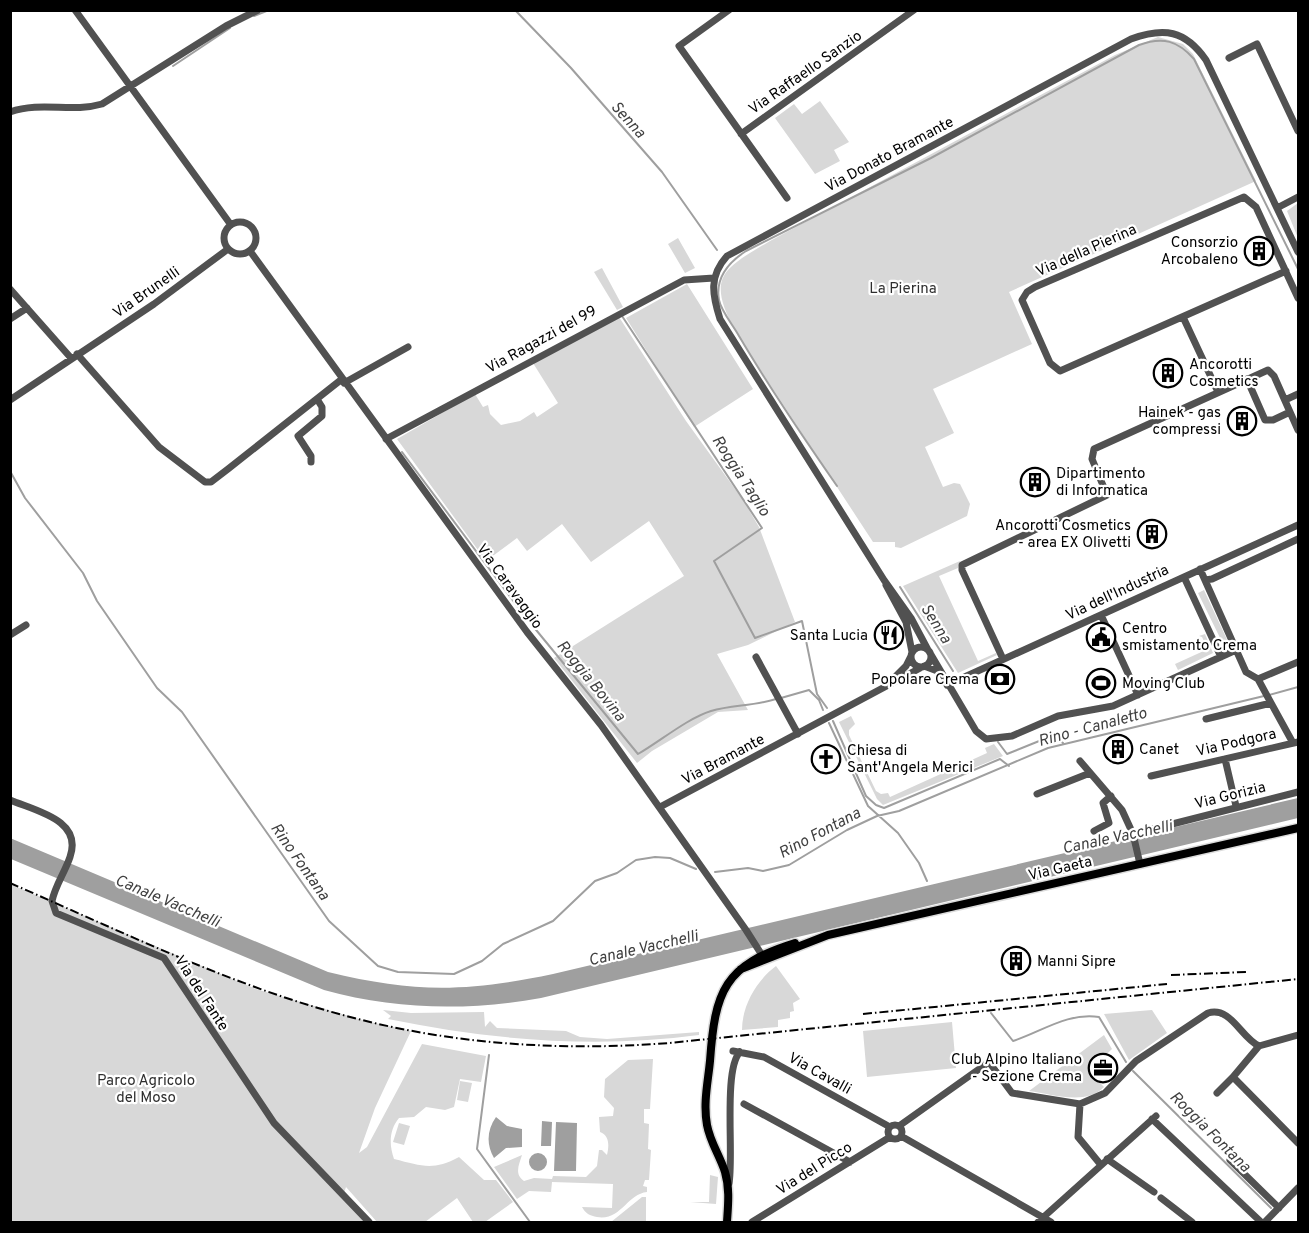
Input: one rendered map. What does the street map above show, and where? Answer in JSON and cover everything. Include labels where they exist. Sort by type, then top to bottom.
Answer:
[{"type":"main road","name":"Via Gaeta","points":[[762,955],[828,935],[1139,860],[1299,828]]},
{"type":"main road","name":"Via Gaeta","points":[[762,955],[828,935]]},
{"type":"main road","points":[[727,1222],[728,1186],[708,1130],[705,1103],[715,1010],[723,991],[741,969],[762,955]]},
{"type":"main road","points":[[722,1222],[726,1176]]},
{"type":"street","points":[[75,10],[231,225]]},
{"type":"street","points":[[10,112],[40,105],[90,107],[102,104],[130,84],[226,26],[258,10]]},
{"type":"street","points":[[729,10],[679,46],[787,198]]},
{"type":"street","name":"Via Raffaello Sanzio","points":[[741,134],[914,10]]},
{"type":"street","name":"Via Donato Bramante","points":[[714,278],[717,268],[727,256],[1131,39],[1152,31],[1168,32],[1191,42],[1198,49],[1299,252]]},
{"type":"street","points":[[1229,58],[1257,44],[1299,131]]},
{"type":"street","points":[[1277,208],[1299,197]]},
{"type":"street","name":"Via della Pierina","points":[[1183,316],[1065,370],[1056,370],[1050,363],[1022,300],[1027,292],[1238,198],[1252,201],[1256,207],[1286,271]]},
{"type":"street","points":[[246,224],[254,231],[255,242],[250,251],[241,254],[228,249],[224,239],[231,225],[246,224]]},
{"type":"street","name":"Via Brunelli","points":[[12,395],[154,304],[228,249]]},
{"type":"street","name":"Via Caravaggio","points":[[250,251],[527,632],[601,725],[762,955]]},
{"type":"street","points":[[1218,392],[1183,316],[1286,271],[1299,298]]},
{"type":"street","points":[[714,278],[714,300],[720,319],[884,580],[903,606],[947,685],[976,731],[986,739],[1012,736],[1058,716],[1113,706],[1236,650]]},
{"type":"street","name":"Via Ragazzi del 99","points":[[386,439],[627,308],[684,280],[714,278]]},
{"type":"street","points":[[10,289],[159,447],[205,482],[211,482],[316,399],[343,381],[408,347]]},
{"type":"street","points":[[10,320],[27,308]]},
{"type":"street","points":[[1003,659],[962,570],[962,565],[1108,494],[1092,459],[1094,449],[1246,379],[1270,371],[1298,425]]},
{"type":"street","points":[[1246,379],[1265,420],[1273,420],[1290,412]]},
{"type":"street","points":[[1285,400],[1299,394]]},
{"type":"street","points":[[310,462],[311,456],[298,436],[322,416],[322,407],[316,399]]},
{"type":"street","name":"Via dell'Industria","points":[[947,685],[1299,525]]},
{"type":"street","points":[[1205,580],[1212,579],[1299,539]]},
{"type":"street","points":[[1200,569],[1236,650],[1250,676],[1258,679],[1271,704]]},
{"type":"street","points":[[1184,576],[1221,657]]},
{"type":"street","points":[[884,580],[906,622],[914,664],[940,672]]},
{"type":"street","points":[[1101,615],[1138,695]]},
{"type":"street","points":[[10,635],[26,625]]},
{"type":"street","points":[[911,654],[920,647],[929,652]]},
{"type":"street","points":[[924,666],[929,662],[929,652]]},
{"type":"street","name":"Via Bramante","points":[[884,688],[906,666],[911,654]]},
{"type":"street","points":[[756,657],[798,734]]},
{"type":"street","points":[[1258,679],[1299,662]]},
{"type":"street","name":"Via Bramante","points":[[660,807],[924,666]]},
{"type":"street","name":"Via Podgora","points":[[1150,776],[1296,742],[1271,704],[1206,719]]},
{"type":"street","points":[[1225,759],[1236,806]]},
{"type":"street","points":[[1080,761],[1122,810],[1133,836],[1139,860]]},
{"type":"street","points":[[1037,795],[1090,773]]},
{"type":"street","name":"Via Gorizia","points":[[1133,836],[1236,806],[1299,792]]},
{"type":"street","points":[[1094,831],[1108,823],[1103,803],[1111,796]]},
{"type":"street","name":"Via del Fante","points":[[10,800],[58,820],[70,831],[73,841],[69,858],[52,901],[56,913],[164,958],[274,1123],[369,1222]]},
{"type":"street","points":[[901,1136],[896,1139],[890,1137],[890,1127],[899,1126],[989,1062],[1012,1093],[1080,1104],[1105,1092],[1134,1064],[1213,1011],[1226,1015],[1259,1046]]},
{"type":"street","points":[[1216,1093],[1259,1046],[1299,1035]]},
{"type":"street","name":"Via Cavalli","points":[[728,1186],[731,1166],[732,1090],[736,1052],[764,1058],[890,1127]]},
{"type":"street","points":[[1233,1077],[1299,1143]]},
{"type":"street","points":[[744,1104],[850,1162]]},
{"type":"street","points":[[1080,1104],[1078,1137],[1104,1162],[1154,1192]]},
{"type":"street","points":[[1041,1220],[1154,1117],[1263,1222],[1299,1188]]},
{"type":"street","points":[[899,1126],[901,1136],[1041,1220],[1051,1222]]},
{"type":"street","name":"Via del Picco","points":[[752,1222],[890,1137]]},
{"type":"street","points":[[1230,1160],[1279,1208]]},
{"type":"street","points":[[1161,1198],[1192,1222]]},
{"type":"green space","name":"La Pierina","points":[[1158,37],[1183,44],[1193,54],[1256,181],[1009,292],[1032,344],[933,389],[954,433],[925,447],[943,487],[954,483],[960,484],[970,504],[967,516],[901,548],[895,547],[895,542],[873,542],[735,331],[722,298],[721,286],[724,276],[741,259],[770,241],[1115,55]]},
{"type":"green space","points":[[820,101],[849,142],[834,150],[840,161],[815,174],[775,118],[794,104],[802,114]]},
{"type":"green space","points":[[1298,203],[1298,238],[1287,211]]},
{"type":"green space","points":[[678,238],[695,268],[685,273],[668,244]]},
{"type":"green space","points":[[602,268],[623,307],[617,310],[594,272]]},
{"type":"green space","points":[[687,284],[753,389],[694,427],[626,318]]},
{"type":"green space","points":[[619,317],[686,421],[743,500],[759,527],[795,622],[748,645],[717,654],[748,710],[718,712],[652,751],[637,763],[554,658],[684,576],[649,521],[591,562],[562,524],[527,551],[517,538],[486,561],[397,439],[475,394],[483,407],[488,405],[490,414],[501,425],[520,421],[534,412],[537,417],[558,403],[533,363]]},
{"type":"green space","points":[[960,561],[958,568],[939,576],[978,661],[996,653],[997,655],[958,673],[903,586]]},
{"type":"green space","points":[[1204,590],[1230,646],[1224,646],[1198,593]]},
{"type":"green space","points":[[1205,634],[1213,653],[1178,670],[1175,664],[1208,649],[1202,637],[1199,636]]},
{"type":"green space","points":[[851,716],[855,724],[849,730],[849,735],[876,791],[881,794],[888,793],[890,797],[987,753],[985,748],[994,744],[1003,756],[883,805],[877,799],[839,722]]},
{"type":"green space","name":"Parco Agricolo del Moso","points":[[10,884],[256,989],[366,1021],[411,1031],[375,1108],[359,1153],[367,1147],[422,1044],[486,1056],[481,1082],[460,1079],[454,1107],[445,1110],[426,1107],[414,1117],[399,1118],[392,1133],[391,1148],[394,1159],[427,1166],[442,1164],[459,1157],[484,1180],[496,1180],[513,1202],[485,1222],[473,1222],[457,1198],[425,1222],[377,1222],[346,1187],[343,1196],[367,1222],[11,1222]]},
{"type":"green space","points":[[776,966],[800,999],[793,1003],[794,1011],[790,1012],[790,1018],[778,1020],[778,1027],[742,1030],[745,1011],[752,994],[763,978]]},
{"type":"green space","points":[[383,1010],[411,1013],[484,1012],[485,1027],[490,1021],[497,1028],[566,1031],[580,1037],[607,1039],[699,1032],[699,1035],[582,1042],[504,1037],[388,1019],[391,1016]]},
{"type":"green space","points":[[1152,1010],[1167,1033],[1129,1060],[1104,1014]]},
{"type":"green space","points":[[952,1022],[956,1068],[867,1077],[863,1031]]},
{"type":"green space","points":[[1104,1035],[1112,1049],[1089,1071],[1104,1087],[1097,1093],[1068,1097],[1029,1091]]},
{"type":"green space","points":[[653,1059],[650,1109],[644,1109],[644,1123],[649,1124],[648,1149],[651,1150],[649,1180],[645,1180],[643,1186],[647,1187],[647,1192],[634,1197],[618,1211],[605,1217],[590,1215],[582,1207],[612,1208],[613,1184],[552,1182],[551,1192],[529,1191],[517,1199],[494,1167],[522,1155],[518,1172],[524,1181],[534,1178],[552,1179],[553,1176],[586,1177],[597,1166],[599,1150],[607,1155],[608,1152],[606,1136],[600,1132],[599,1117],[613,1116],[614,1108],[604,1097],[605,1079],[628,1060]]},
{"type":"green space","points":[[460,1081],[472,1083],[468,1102],[457,1100]]},
{"type":"green space","points":[[399,1123],[410,1126],[404,1145],[393,1142]]},
{"type":"green space","points":[[710,1175],[718,1177],[716,1204],[690,1202],[709,1202]]},
{"type":"green space","points":[[642,1197],[646,1197],[646,1222],[611,1222]]},
{"type":"shaded area","points":[[1298,798],[1298,818],[541,998],[459,1006],[378,1002],[324,990],[11,859],[10,838],[328,972],[387,984],[440,988],[493,984],[553,974]]},
{"type":"shaded area","points":[[496,1117],[507,1126],[522,1129],[522,1147],[506,1148],[494,1158],[489,1137]]},
{"type":"shaded area","points":[[542,1121],[552,1122],[551,1146],[541,1146]]},
{"type":"shaded area","points":[[556,1122],[577,1123],[576,1171],[554,1171]]},
{"type":"shaded area","points":[[534,1153],[542,1153],[547,1158],[545,1169],[534,1171],[529,1166],[529,1158]]},
{"type":"waterway","points":[[254,16],[269,10]]},
{"type":"waterway","name":"Senna","points":[[515,10],[571,68],[662,172],[717,250]]},
{"type":"waterway","points":[[173,66],[230,28]]},
{"type":"waterway","points":[[837,486],[774,393],[722,309],[718,292],[725,271],[746,251],[931,158],[1139,45],[1155,41],[1170,42],[1182,48],[1194,59],[1298,269]]},
{"type":"waterway","name":"Roggia Taglio","points":[[622,316],[762,528],[714,561],[755,638],[802,621],[817,694],[827,708]]},
{"type":"waterway","name":"Roggia Bovina","points":[[402,452],[523,614],[638,754],[702,714],[776,699]]},
{"type":"waterway","name":"Rino Fontana","points":[[10,471],[25,498],[83,573],[97,601],[157,688],[182,712],[329,921],[378,966],[398,972],[454,974],[482,961],[503,944],[553,921],[595,881],[617,873],[636,860],[655,857],[670,858],[696,869]]},
{"type":"waterway","name":"Senna","points":[[900,587],[953,671]]},
{"type":"waterway","name":"Rino - Canaletto","points":[[1269,695],[1298,687]]},
{"type":"waterway","name":"Roggia Bovina","points":[[781,698],[809,690],[819,700],[823,710]]},
{"type":"waterway","name":"Rino - Canaletto","points":[[715,872],[748,868],[763,871],[789,865],[847,830],[877,816],[899,811],[1048,748],[1264,696]]},
{"type":"waterway","name":"Roggia Taglio","points":[[833,721],[866,796],[876,805],[884,808],[1000,759],[1009,766]]},
{"type":"waterway","name":"Roggia Bovina","points":[[829,723],[868,806],[898,833],[919,863],[927,881]]},
{"type":"waterway","name":"Senna","points":[[998,742],[1007,754],[1054,735],[1063,743]]},
{"type":"waterway","name":"Roggia Fontana","points":[[991,1013],[1013,1041],[1076,1017],[1099,1017],[1126,1062]]},
{"type":"waterway","points":[[489,1055],[477,1149],[530,1222]]},
{"type":"waterway","name":"Roggia Fontana","points":[[1133,1071],[1271,1208]]},
{"type":"railway","points":[[10,883],[227,977],[317,1008],[362,1020],[437,1035],[514,1044],[592,1046],[669,1043],[1298,979]]},
{"type":"railway","points":[[1171,975],[1246,972]]},
{"type":"railway","points":[[863,1014],[1167,984]]},
{"type":"place","name":"Consorzio Arcobaleno","points":[[1259,251]]},
{"type":"place","name":"Ancorotti Cosmetics","points":[[1168,373]]},
{"type":"place","name":"Hainek - gas compressi","points":[[1242,421]]},
{"type":"place","name":"Dipartimento di Informatica","points":[[1035,482]]},
{"type":"place","name":"Ancorotti Cosmetics - area EX Olivetti","points":[[1152,534]]},
{"type":"place","name":"Santa Lucia","points":[[889,635]]},
{"type":"place","name":"Centro smistamento Crema","points":[[1101,637]]},
{"type":"place","name":"Popolare Crema","points":[[1000,679]]},
{"type":"place","name":"Moving Club","points":[[1101,683]]},
{"type":"place","name":"Canet","points":[[1118,749]]},
{"type":"place","name":"Chiesa di Sant'Angela Merici","points":[[826,759]]},
{"type":"place","name":"Manni Sipre","points":[[1016,961]]},
{"type":"place","name":"Club Alpino Italiano - Sezione Crema","points":[[1103,1068]]},
{"type":"water label","name":"Canale Vacchelli","points":[[1117,836]]},
{"type":"water label","name":"Canale Vacchelli","points":[[168,900]]},
{"type":"water label","name":"Canale Vacchelli","points":[[643,947]]}]
